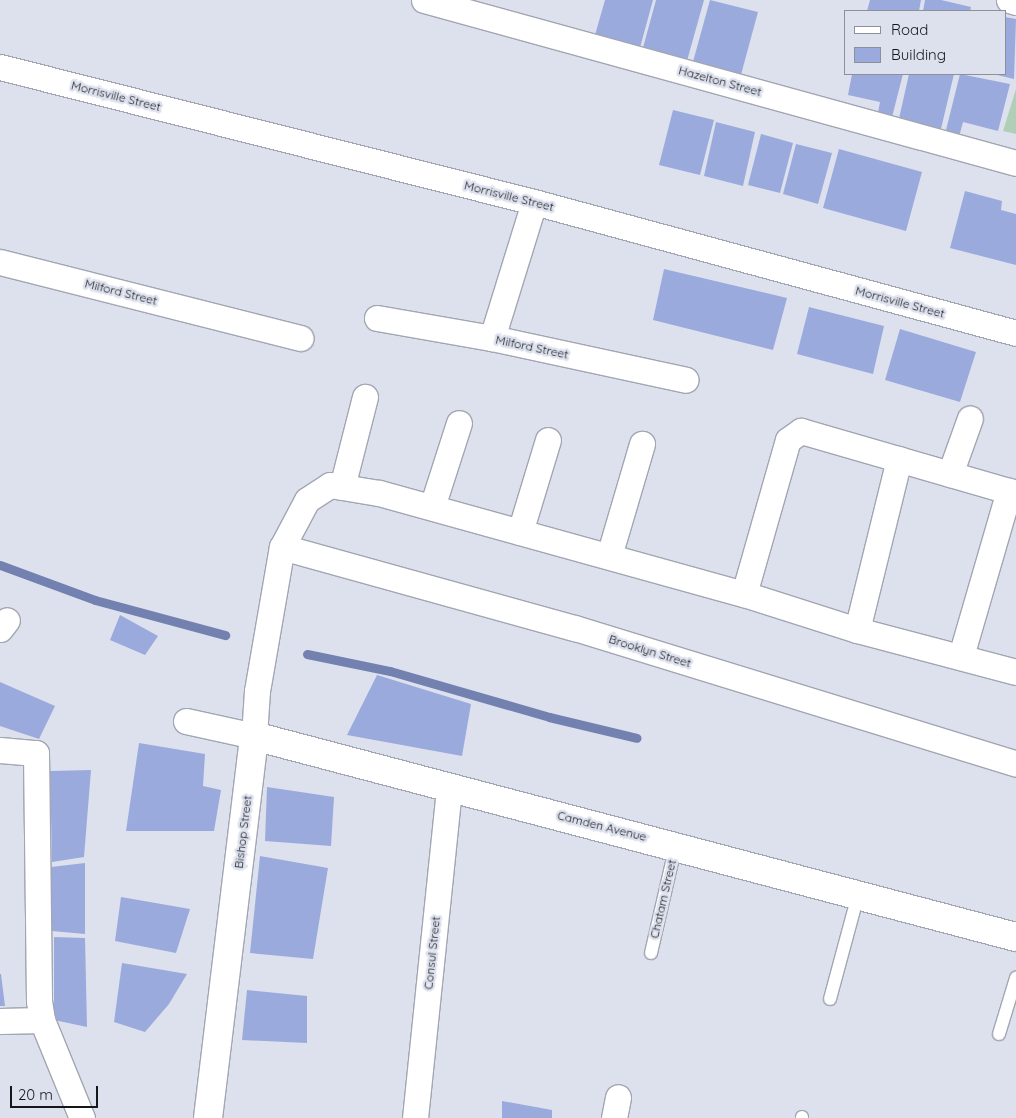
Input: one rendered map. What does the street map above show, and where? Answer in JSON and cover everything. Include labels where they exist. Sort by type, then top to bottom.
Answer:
[{"type":"street","name":"Hazelton Street","points":[[424,0],[1016,163]]},
{"type":"street","points":[[1009,0],[1016,2]]},
{"type":"street","name":"Morrisville Street","points":[[0,67],[534,202],[1016,333]]},
{"type":"street","points":[[492,338],[534,202]]},
{"type":"street","name":"Milford Street","points":[[0,262],[301,338]]},
{"type":"street","name":"Milford Street","points":[[378,318],[492,338],[686,380]]},
{"type":"street","points":[[365,397],[342,487],[379,493],[432,507],[744,594],[857,630],[1016,672]]},
{"type":"street","points":[[950,474],[970,418]]},
{"type":"street","points":[[432,507],[459,423]]},
{"type":"street","points":[[744,594],[788,440],[794,434],[810,431],[1012,492],[960,656]]},
{"type":"street","points":[[520,532],[548,440]]},
{"type":"street","points":[[609,556],[642,444]]},
{"type":"street","points":[[857,630],[899,459]]},
{"type":"street","name":"Bishop Street","points":[[208,1118],[258,691],[282,547],[307,500],[330,486],[342,487]]},
{"type":"street","name":"Brooklyn Street","points":[[282,547],[576,628],[1016,764]]},
{"type":"street","name":"Camden Avenue","points":[[186,721],[254,736],[449,788],[676,845],[1016,937]]},
{"type":"street","points":[[0,750],[36,753],[38,1001],[42,1020],[82,1118]]},
{"type":"street","name":"Consul Street","points":[[415,1118],[449,788]]},
{"type":"street","points":[[0,1021],[42,1020]]},
{"type":"lane","name":"Chatam Street","points":[[651,953],[676,845]]},
{"type":"lane","points":[[830,1000],[858,895]]},
{"type":"lane","points":[[999,1034],[1016,978]]},
{"type":"green space","points":[[1016,89],[1016,134],[1003,131]]},
{"type":"building","points":[[605,0],[653,0],[638,55],[593,42]]},
{"type":"building","points":[[656,0],[704,0],[685,68],[641,55]]},
{"type":"building","points":[[710,0],[758,12],[739,82],[691,69]]},
{"type":"building","points":[[870,0],[921,0],[919,10],[867,10]]},
{"type":"building","points":[[925,0],[941,0],[971,7],[970,10],[923,10]]},
{"type":"building","points":[[1006,17],[1016,19],[1014,79],[997,75],[1006,75]]},
{"type":"building","points":[[852,75],[903,75],[891,121],[877,118],[880,102],[848,95]]},
{"type":"building","points":[[909,75],[954,75],[940,133],[898,123]]},
{"type":"building","points":[[960,75],[1010,84],[998,131],[963,122],[959,137],[945,134]]},
{"type":"building","points":[[673,110],[714,120],[700,175],[659,165]]},
{"type":"building","points":[[716,122],[755,132],[743,186],[704,176]]},
{"type":"building","points":[[761,134],[793,143],[780,193],[748,185]]},
{"type":"building","points":[[796,144],[832,153],[818,204],[783,194]]},
{"type":"building","points":[[839,149],[922,172],[906,231],[823,208]]},
{"type":"building","points":[[965,191],[1002,201],[1001,210],[1016,214],[1016,265],[950,248]]},
{"type":"building","points":[[664,269],[787,298],[773,350],[653,320]]},
{"type":"building","points":[[809,307],[884,326],[873,374],[797,354]]},
{"type":"building","points":[[900,329],[976,352],[960,402],[885,380]]},
{"type":"building","points":[[120,615],[158,636],[145,655],[110,640]]},
{"type":"building","points":[[377,675],[471,704],[462,756],[347,735]]},
{"type":"building","points":[[0,682],[55,706],[39,739],[0,726]]},
{"type":"building","points":[[139,743],[205,754],[203,786],[221,790],[214,831],[126,831]]},
{"type":"building","points":[[91,770],[84,857],[52,862],[50,771]]},
{"type":"building","points":[[267,787],[334,797],[331,846],[265,841]]},
{"type":"building","points":[[260,856],[328,868],[313,959],[250,953]]},
{"type":"building","points":[[85,863],[85,934],[52,931],[51,867]]},
{"type":"building","points":[[121,897],[190,909],[176,953],[115,941]]},
{"type":"building","points":[[54,937],[85,938],[87,1027],[54,1020]]},
{"type":"building","points":[[122,963],[187,974],[169,1004],[145,1032],[114,1022]]},
{"type":"building","points":[[1,974],[5,1006],[0,1006]]},
{"type":"building","points":[[247,990],[307,996],[307,1043],[242,1040]]},
{"type":"building","points":[[502,1101],[552,1110],[552,1118],[502,1118]]},
{"type":"waterway","points":[[0,565],[95,600],[225,635]]},
{"type":"waterway","points":[[307,654],[390,671],[549,717],[637,738]]}]
